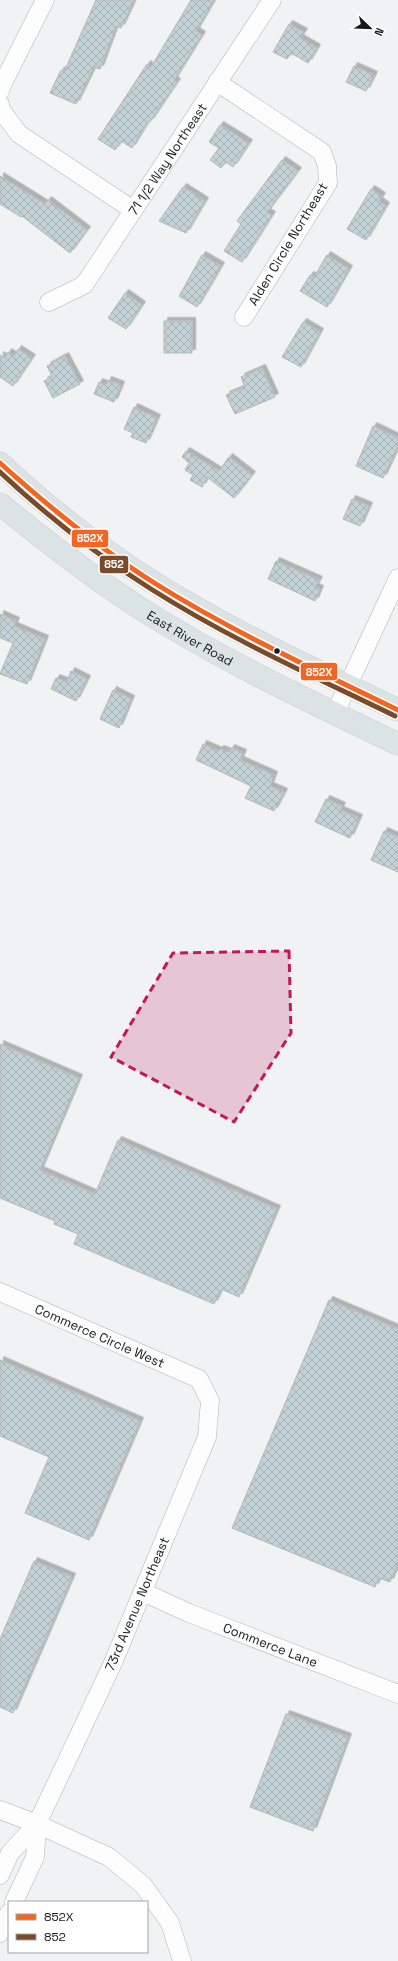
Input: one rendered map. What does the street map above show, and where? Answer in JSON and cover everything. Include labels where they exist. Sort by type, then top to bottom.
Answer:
[{"type":"main road","points":[[0,463],[98,544],[178,597],[282,655],[398,710]]},
{"type":"main road","name":"East River Road","points":[[0,504],[37,535],[152,616],[235,663],[398,744]]},
{"type":"street","points":[[0,92],[3,83],[45,0]]},
{"type":"street","name":"71 1/2 Way Northeast","points":[[48,302],[84,285],[272,0]]},
{"type":"street","name":"Alden Circle Northeast","points":[[217,82],[322,152],[327,166],[328,183],[244,317]]},
{"type":"street","points":[[0,104],[1,110],[19,134],[133,210]]},
{"type":"street","points":[[335,714],[398,578]]},
{"type":"street","name":"Commerce Circle West","points":[[0,1292],[199,1379]]},
{"type":"street","name":"73rd Avenue Northeast","points":[[0,1875],[10,1853],[36,1824],[112,1665],[207,1437],[210,1401],[199,1379]]},
{"type":"street","name":"Commerce Lane","points":[[143,1592],[189,1613],[398,1694]]},
{"type":"street","points":[[0,1810],[36,1824],[108,1857],[143,1885],[170,1923],[182,1961]]},
{"type":"street","name":"73rd Avenue Northeast","points":[[14,1901],[35,1857],[36,1824]]},
{"type":"street","points":[[0,1933],[8,1915]]},
{"type":"highlighted area","points":[[289,951],[291,1033],[234,1122],[111,1057],[173,953]]},
{"type":"building","points":[[96,0],[134,0],[121,28],[116,26],[100,69],[94,67],[76,104],[50,93],[61,70],[64,72]]},
{"type":"building","points":[[191,0],[214,0],[196,31],[202,35],[174,80],[177,82],[150,122],[148,121],[132,148],[121,141],[115,150],[98,139],[147,64],[151,67]]},
{"type":"building","points":[[289,24],[304,32],[300,38],[317,48],[308,63],[291,53],[287,59],[273,52]]},
{"type":"building","points":[[354,66],[374,75],[366,91],[346,82]]},
{"type":"building","points":[[220,125],[249,143],[233,167],[226,162],[221,168],[210,160],[219,148],[209,142]]},
{"type":"building","points":[[282,160],[298,171],[267,212],[272,215],[242,262],[224,251],[241,224],[237,221]]},
{"type":"building","points":[[0,176],[45,204],[48,200],[87,230],[70,253],[22,216],[21,217],[0,204]]},
{"type":"building","points":[[183,187],[205,201],[186,233],[159,221]]},
{"type":"building","points":[[371,189],[382,196],[379,201],[386,206],[366,240],[347,229]]},
{"type":"building","points":[[202,255],[221,266],[197,307],[179,296]]},
{"type":"building","points":[[327,255],[349,269],[327,307],[300,291],[310,275],[314,277]]},
{"type":"building","points":[[125,293],[142,305],[126,329],[108,318]]},
{"type":"building","points":[[164,321],[192,321],[192,353],[164,353]]},
{"type":"building","points":[[303,322],[320,332],[301,367],[282,357]]},
{"type":"building","points":[[18,349],[32,358],[13,386],[0,377],[0,355],[5,358],[8,352],[14,356]]},
{"type":"building","points":[[65,356],[80,384],[53,398],[44,381],[52,376],[47,366]]},
{"type":"building","points":[[262,368],[275,397],[235,414],[226,395],[245,387],[241,377]]},
{"type":"building","points":[[108,380],[121,385],[114,402],[94,394],[99,382],[106,385]]},
{"type":"building","points":[[134,407],[157,418],[146,443],[131,437],[133,433],[124,429]]},
{"type":"building","points":[[373,426],[398,438],[398,446],[383,478],[356,466]]},
{"type":"building","points":[[186,451],[219,471],[229,457],[252,475],[234,498],[207,477],[202,487],[190,480],[193,475],[185,470],[189,463],[182,457]]},
{"type":"building","points":[[352,499],[369,506],[360,526],[343,519]]},
{"type":"building","points":[[276,561],[319,580],[315,587],[320,589],[315,601],[268,579]]},
{"type":"building","points":[[0,614],[16,621],[14,626],[45,639],[27,684],[0,674],[13,643],[0,638]]},
{"type":"building","points":[[71,671],[87,679],[76,701],[51,689],[56,678],[67,682]]},
{"type":"building","points":[[113,690],[131,699],[119,728],[100,719]]},
{"type":"building","points":[[203,744],[219,751],[220,749],[229,752],[231,748],[243,753],[240,760],[274,775],[270,786],[284,792],[274,811],[245,798],[251,786],[196,760]]},
{"type":"building","points":[[326,799],[342,806],[340,810],[359,818],[350,838],[315,822]]},
{"type":"building","points":[[384,831],[398,837],[398,872],[371,860]]},
{"type":"building","points":[[0,1044],[79,1078],[40,1170],[95,1194],[118,1140],[277,1209],[239,1297],[221,1289],[214,1304],[74,1244],[78,1234],[54,1224],[55,1221],[0,1198]]},
{"type":"building","points":[[329,1300],[398,1329],[398,1563],[390,1582],[379,1578],[375,1587],[232,1528]]},
{"type":"building","points":[[0,1360],[140,1421],[89,1540],[25,1513],[49,1457],[0,1436]]},
{"type":"building","points":[[34,1561],[72,1577],[13,1713],[0,1707],[0,1639]]},
{"type":"building","points":[[286,1714],[348,1737],[313,1831],[250,1807]]},
{"type":"transit line","name":"852X","points":[[0,463],[75,527],[135,571],[185,602],[245,634],[398,710]]},
{"type":"transit line","name":"852","points":[[0,472],[36,504],[111,563],[180,607],[240,640],[395,716]]}]
